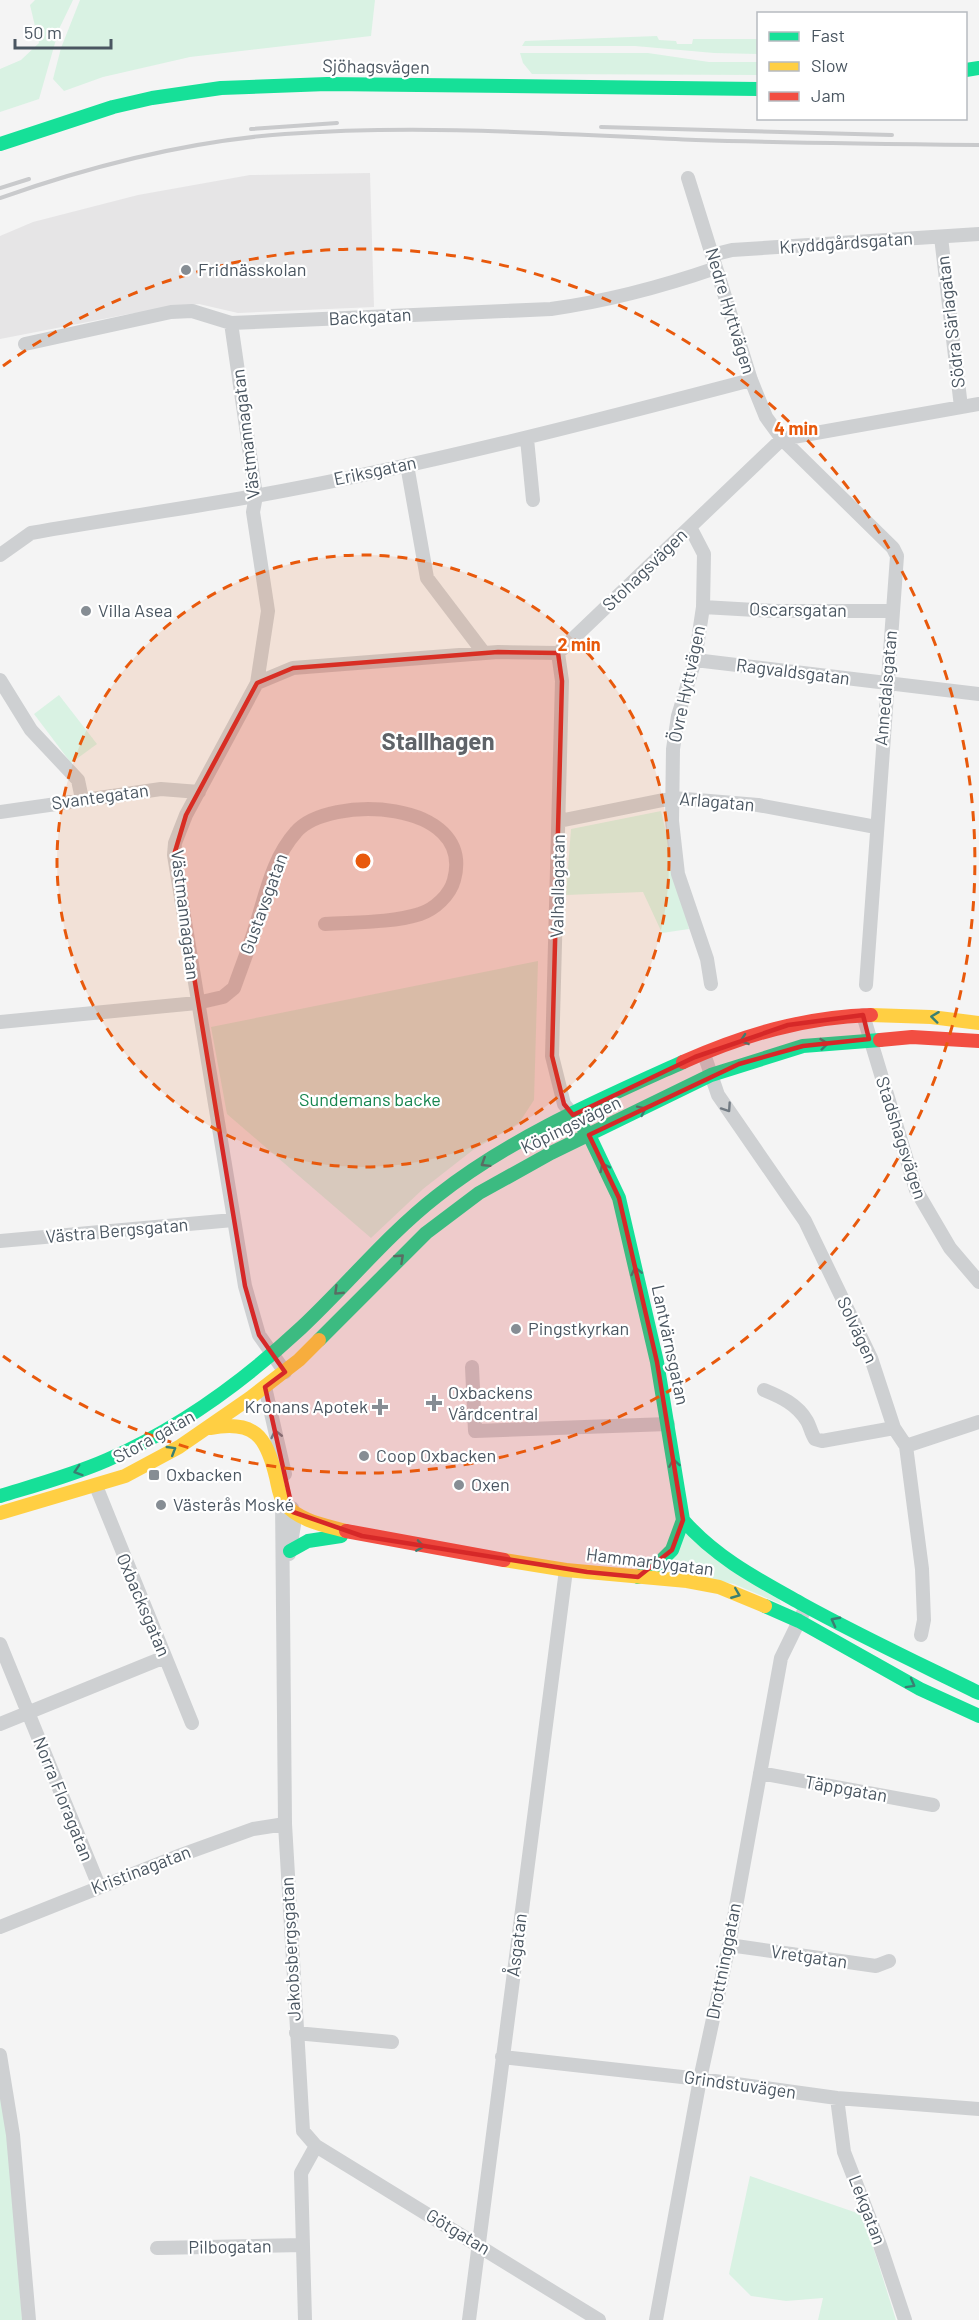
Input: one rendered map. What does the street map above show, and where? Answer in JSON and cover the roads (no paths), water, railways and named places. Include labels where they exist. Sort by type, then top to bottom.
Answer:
[{"type":"main road","name":"Sjöhagsvägen","points":[[0,144],[101,109],[154,98],[229,88],[291,84],[366,84],[662,91],[757,89]]},
{"type":"main road","name":"Köpingsvägen","points":[[253,1369],[299,1329],[413,1216],[455,1182],[489,1160],[573,1115],[704,1054],[788,1025],[863,1015],[928,1016],[979,1023]]},
{"type":"main road","name":"Köpingsvägen","points":[[254,1409],[265,1387],[316,1345],[398,1260],[452,1213],[505,1178],[589,1135],[711,1075],[803,1046],[912,1037],[979,1041]]},
{"type":"main road","name":"Lantvärnsgatan","points":[[573,1115],[589,1135],[619,1198],[657,1362],[683,1520],[672,1550],[652,1570],[638,1577]]},
{"type":"main road","name":"Stora gatan","points":[[0,1496],[88,1467],[122,1453],[238,1381],[253,1369]]},
{"type":"main road","points":[[253,1369],[265,1387]]},
{"type":"main road","points":[[238,1381],[254,1409],[273,1463],[282,1500],[293,1512]]},
{"type":"main road","name":"Stora gatan","points":[[0,1513],[96,1486],[145,1467],[205,1430],[254,1409]]},
{"type":"main road","points":[[205,1430],[221,1425],[241,1425],[264,1440]]},
{"type":"main road","name":"Hammarbygatan","points":[[293,1512],[332,1529],[362,1536],[566,1570],[719,1587],[799,1621],[920,1689],[979,1716]]},
{"type":"main road","name":"Hammarbygatan","points":[[683,1520],[700,1542],[719,1558],[979,1694]]},
{"type":"main road","name":"Hammarbygatan","points":[[290,1551],[301,1542],[321,1537],[362,1536]]},
{"type":"street","name":"Nedre Hyttvägen","points":[[688,178],[751,381],[766,417],[782,439]]},
{"type":"street","name":"Kryddgårdsgatan","points":[[714,262],[732,250],[979,234]]},
{"type":"street","name":"Södra Särlagatan","points":[[941,237],[961,407]]},
{"type":"street","name":"Backgatan","points":[[25,344],[171,312],[192,311],[231,323],[551,309],[604,302],[656,289],[714,262]]},
{"type":"street","name":"Västmannagatan","points":[[231,323],[256,496],[253,512],[268,611],[257,682],[179,830],[174,855],[245,1286],[259,1335],[270,1354],[285,1372]]},
{"type":"street","name":"Eriksgatan","points":[[0,555],[31,533],[256,496],[407,465],[527,439],[751,381]]},
{"type":"street","points":[[782,439],[979,404]]},
{"type":"street","points":[[527,439],[533,500]]},
{"type":"street","name":"Stohagsvägen","points":[[558,654],[782,439]]},
{"type":"street","name":"Annedalsgatan","points":[[782,439],[893,548],[897,566],[892,611],[890,684],[884,706],[866,986]]},
{"type":"street","points":[[407,465],[427,578],[484,654]]},
{"type":"street","name":"Övre Hyttvägen","points":[[690,527],[704,554],[703,607],[695,660],[678,717],[673,749],[674,848],[678,874],[707,958],[711,984]]},
{"type":"street","name":"Oscarsgatan","points":[[703,607],[774,611],[892,611]]},
{"type":"street","points":[[257,682],[294,668],[484,654],[558,654]]},
{"type":"street","name":"Valhallagatan","points":[[558,654],[562,681],[552,1056],[564,1104],[573,1115]]},
{"type":"street","name":"Ragvaldsgatan","points":[[695,660],[979,694]]},
{"type":"street","points":[[0,680],[31,730],[78,780],[82,800]]},
{"type":"street","name":"Svantegatan","points":[[0,812],[161,789],[199,792]]},
{"type":"street","name":"Arlagatan","points":[[559,821],[673,798],[758,805],[876,827]]},
{"type":"street","name":"Gustavsgatan","points":[[0,1022],[197,1003],[223,997],[234,988],[274,867],[282,851],[297,830],[317,818],[351,811],[404,811],[435,824],[444,834],[452,847],[456,870],[452,888],[435,907],[419,915],[325,924]]},
{"type":"street","name":"Stadshagsvägen","points":[[863,1015],[916,1190],[950,1248],[979,1282]]},
{"type":"street","name":"Solvägen","points":[[704,1054],[718,1095],[805,1221],[871,1358],[894,1428],[906,1446],[922,1569],[924,1620],[921,1635]]},
{"type":"street","name":"Västra Bergsgatan","points":[[0,1241],[233,1220]]},
{"type":"street","points":[[472,1367],[475,1431],[668,1424]]},
{"type":"street","points":[[265,1387],[293,1512],[290,1551],[280,1568]]},
{"type":"street","points":[[764,1390],[784,1398],[795,1407],[807,1422],[814,1439],[822,1441],[894,1428]]},
{"type":"street","points":[[906,1446],[979,1422]]},
{"type":"street","name":"Oxbacksgatan","points":[[96,1486],[192,1723]]},
{"type":"street","name":"Jakobsbergsgatan","points":[[282,1500],[280,1568],[285,1824],[303,2130],[316,2146]]},
{"type":"street","name":"Åsgatan","points":[[469,2320],[566,1570]]},
{"type":"street","name":"Drottninggatan","points":[[656,2320],[700,2079],[729,1945],[781,1658],[807,1606]]},
{"type":"street","name":"Norra Floragatan","points":[[0,1644],[99,1886]]},
{"type":"street","points":[[0,1724],[165,1657]]},
{"type":"street","name":"Täppgatan","points":[[760,1773],[933,1805]]},
{"type":"street","name":"Kristinagatan","points":[[0,1927],[99,1886],[254,1829],[285,1824]]},
{"type":"street","name":"Vretgatan","points":[[729,1945],[876,1966],[889,1960]]},
{"type":"street","points":[[296,2033],[392,2042]]},
{"type":"street","points":[[0,2055],[13,2135],[29,2320]]},
{"type":"street","name":"Grindstuvägen","points":[[502,2057],[700,2079],[837,2098],[979,2109]]},
{"type":"street","name":"Lekgatan","points":[[837,2098],[844,2152],[880,2245],[905,2320]]},
{"type":"street","points":[[305,2320],[301,2173],[316,2146]]},
{"type":"street","name":"Götgatan","points":[[316,2146],[479,2244],[599,2320]]},
{"type":"street","name":"Pilbogatan","points":[[157,2248],[303,2245]]},
{"type":"railway","points":[[251,129],[337,123]]},
{"type":"railway","points":[[601,127],[892,135]]},
{"type":"railway","points":[[0,198],[69,175],[176,149],[249,137],[336,131],[490,131],[731,141],[979,145]]},
{"type":"railway","points":[[0,188],[29,179]]},
{"type":"place","name":"Fridnässkolan","points":[[186,270]]},
{"type":"place","name":"Villa Asea","points":[[86,611]]},
{"type":"place","name":"Pingstkyrkan","points":[[516,1329]]},
{"type":"place","name":"Oxbackens Vårdcentral","points":[[434,1403]]},
{"type":"place","name":"Kronans Apotek","points":[[380,1407]]},
{"type":"place","name":"Coop Oxbacken","points":[[364,1456]]},
{"type":"place","name":"Oxbacken","points":[[154,1475]]},
{"type":"place","name":"Oxen","points":[[459,1485]]},
{"type":"place","name":"Västerås Moské","points":[[161,1505]]},
{"type":"district","name":"Stallhagen","points":[[438,742]]},
{"type":"park label","name":"Sundemans backe","points":[[370,1100]]}]
